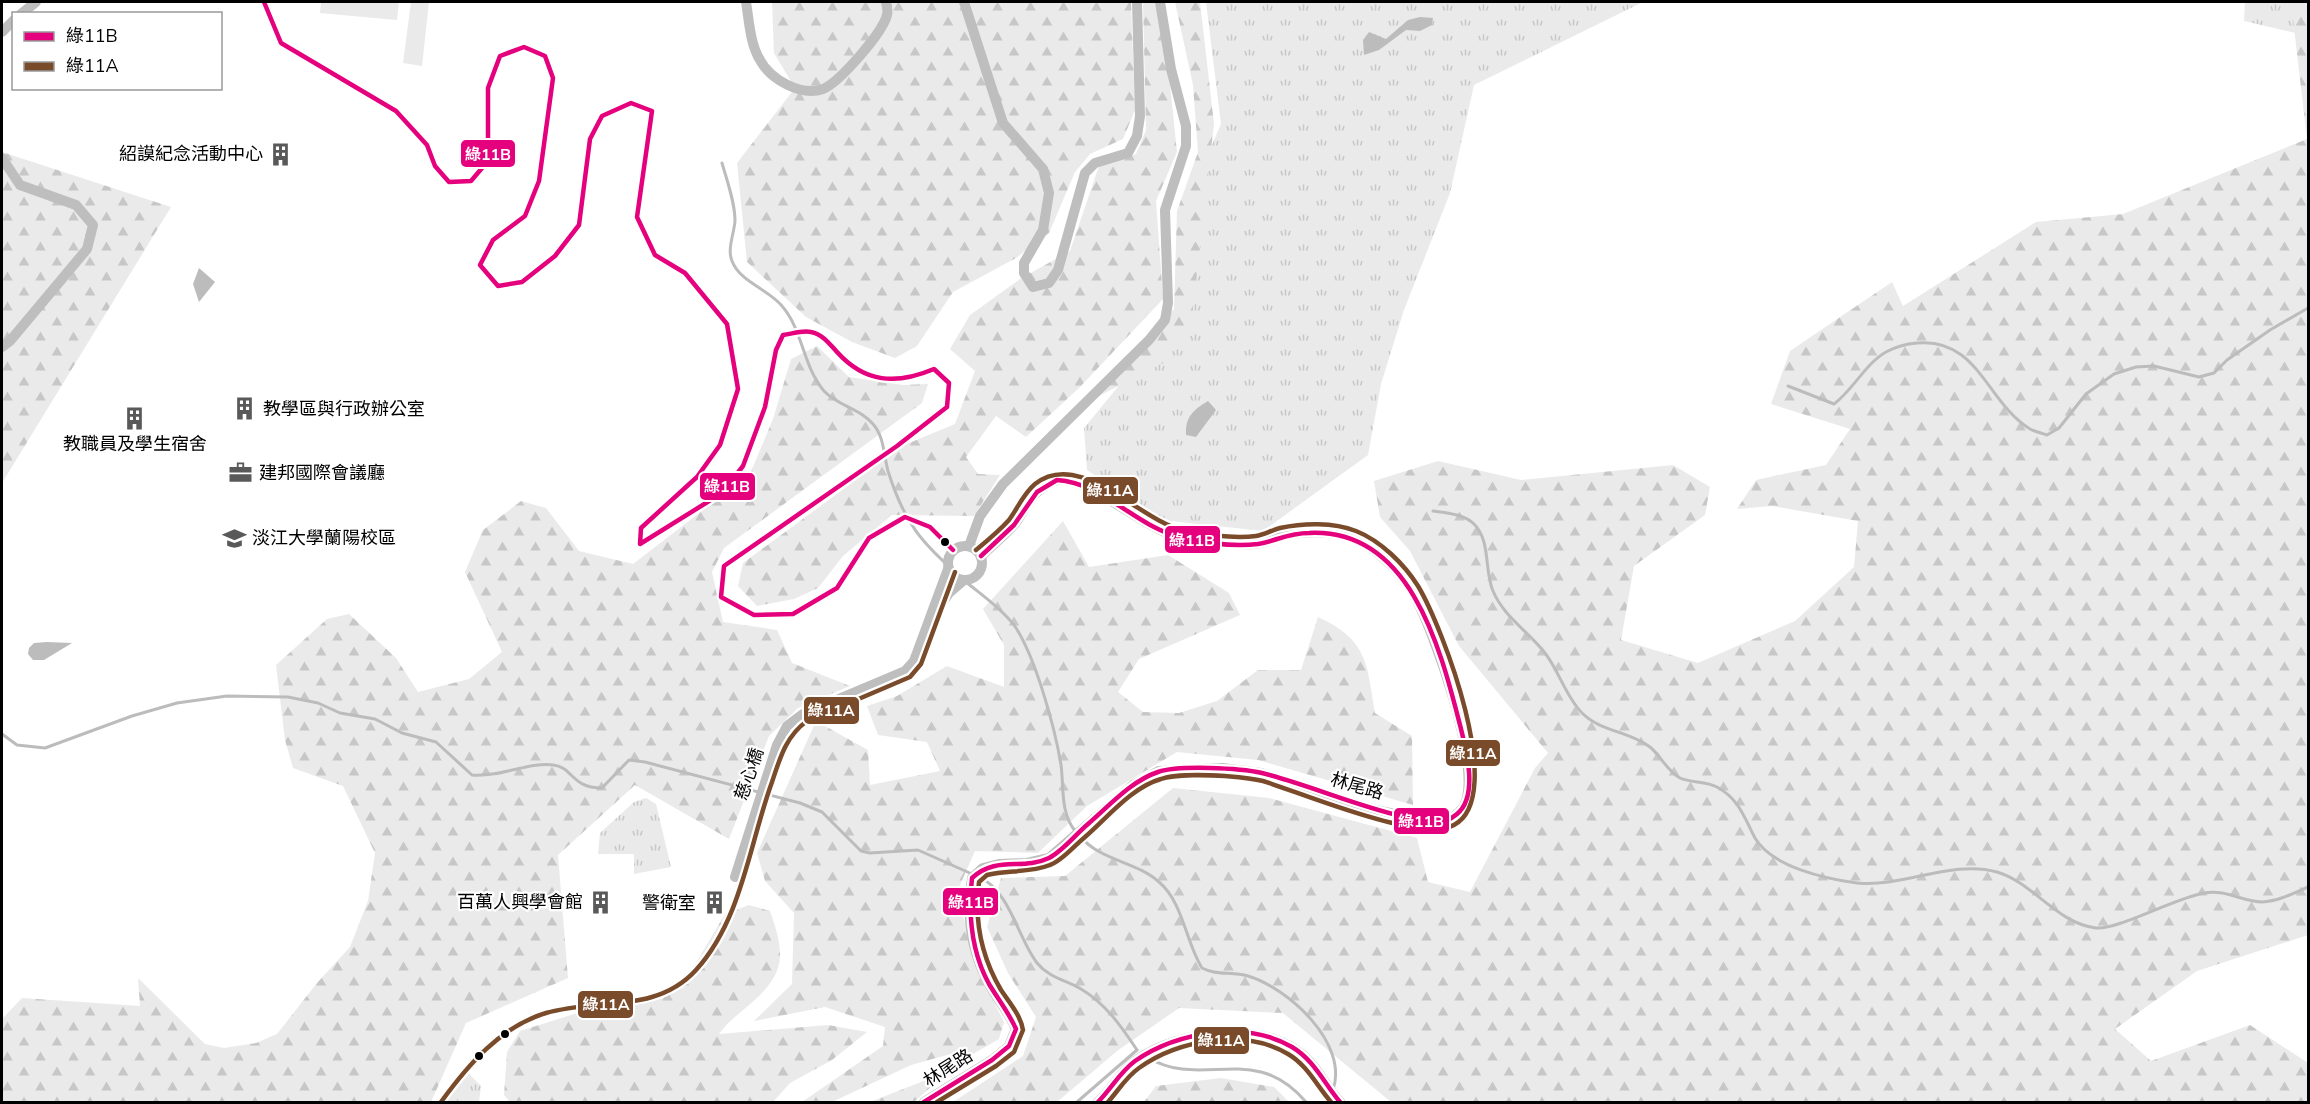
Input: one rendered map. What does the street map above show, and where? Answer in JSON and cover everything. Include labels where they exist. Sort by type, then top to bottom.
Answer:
[{"type":"street","points":[[24,12],[36,2]]},
{"type":"street","points":[[746,2],[759,59],[771,76],[801,89],[823,89],[844,72],[878,32],[887,15],[886,2]]},
{"type":"street","points":[[964,2],[1003,123],[1042,170],[1049,193],[1046,220],[1024,263],[1024,273],[1034,287],[1042,287],[1049,283],[1058,270],[1085,173],[1095,163],[1128,153],[1137,136],[1140,116],[1137,2]]},
{"type":"street","points":[[969,546],[980,516],[1003,484],[1149,340],[1165,320],[1168,303],[1165,210],[1186,146],[1186,126],[1171,69],[1160,2]]},
{"type":"street","points":[[2,158],[20,185],[76,205],[93,225],[87,249],[10,341],[2,347]]},
{"type":"street","name":"林尾路","points":[[924,1102],[992,1060],[1009,1046],[1016,1029],[976,956],[970,931],[969,907],[972,878],[983,868],[1049,858],[1133,785],[1159,771],[1222,768],[1261,773],[1363,807],[1434,823],[1446,822],[1455,815],[1464,805],[1467,791],[1466,751],[1460,717],[1430,633],[1412,592],[1387,561],[1361,541],[1343,535],[1311,532],[1284,535],[1258,544],[1212,543],[1175,536],[1141,522],[1074,482],[1056,480],[1038,490],[1013,526],[981,556]]},
{"type":"street","points":[[931,621],[949,593],[964,580],[975,577],[979,573],[981,556],[969,546]]},
{"type":"street","points":[[931,621],[934,604],[948,569],[948,559],[953,550],[969,546]]},
{"type":"street","points":[[948,569],[955,577],[964,580]]},
{"type":"street","name":"慈心橋","points":[[735,877],[753,814],[777,745],[787,726],[803,714],[905,672],[914,662],[931,621]]},
{"type":"street","points":[[1098,1102],[1132,1062],[1159,1047],[1196,1035],[1245,1032],[1273,1037],[1309,1061],[1340,1102]]},
{"type":"green space","points":[[321,2],[399,2],[397,20],[320,13]]},
{"type":"green space","points":[[411,2],[429,2],[422,66],[403,63]]},
{"type":"green space","points":[[772,2],[1131,2],[1135,110],[1123,139],[1090,154],[1075,172],[1049,233],[1016,258],[953,292],[917,346],[895,358],[852,342],[806,317],[747,262],[737,163],[795,88],[774,53]]},
{"type":"green space","points":[[1143,2],[1156,2],[1167,56],[1177,152],[1156,201],[1163,299],[1080,387],[1026,437],[996,416],[966,457],[978,474],[1000,475],[974,516],[892,515],[843,556],[818,588],[794,599],[757,606],[738,586],[743,563],[902,446],[955,424],[975,371],[950,349],[970,315],[1020,279],[1070,251],[1099,166],[1136,154],[1146,130]]},
{"type":"green space","points":[[1175,2],[1200,2],[1214,124],[1191,325],[1165,362],[1097,397],[1174,309],[1177,211],[1198,152],[1193,85]]},
{"type":"green space","points":[[1206,2],[1643,2],[1474,85],[1450,193],[1404,310],[1381,384],[1368,455],[1263,531],[1161,520],[1087,470],[1084,428],[1182,309],[1184,209],[1221,124]]},
{"type":"green space","points":[[2245,2],[2295,2],[2296,33],[2244,21]]},
{"type":"green space","points":[[2291,2],[2308,2],[2308,935],[2197,971],[2115,1029],[2151,1061],[2250,1025],[2308,1063],[2308,1102],[1391,1102],[1283,1013],[1179,1008],[1117,1051],[1057,1102],[953,1102],[1023,1056],[1036,1017],[1008,973],[987,927],[1001,878],[1065,876],[1173,788],[1269,798],[1417,838],[1428,882],[1470,892],[1535,768],[1548,753],[1459,646],[1410,551],[1380,517],[1374,481],[1438,461],[1521,480],[1673,465],[1710,487],[1705,515],[1634,566],[1621,640],[1698,663],[1795,621],[1854,567],[1858,521],[1772,506],[1737,509],[1756,480],[1826,465],[1850,429],[1771,404],[1790,351],[1892,282],[1903,306],[2036,222],[2123,214],[2307,139]]},
{"type":"green space","points":[[2,152],[171,207],[2,483]]},
{"type":"green space","points":[[817,346],[849,377],[903,385],[928,384],[922,403],[724,548],[712,572],[723,622],[777,630],[792,663],[850,686],[798,708],[769,736],[729,839],[635,785],[558,855],[568,978],[466,1023],[431,1102],[2,1102],[2,1019],[22,998],[140,1006],[138,978],[205,1044],[224,1048],[256,1043],[277,1034],[317,983],[350,947],[368,901],[375,853],[343,786],[293,768],[285,740],[276,665],[327,619],[349,614],[396,658],[418,692],[469,679],[502,652],[465,572],[483,530],[521,501],[546,508],[579,551],[633,564],[750,474],[773,419],[791,359]]},
{"type":"green space","points":[[1063,521],[1089,567],[1168,555],[1229,593],[1240,615],[1139,659],[1118,692],[1143,712],[1179,713],[1217,701],[1258,670],[1301,670],[1318,617],[1347,635],[1362,655],[1367,667],[1375,713],[1412,736],[1413,805],[1258,760],[1177,752],[1087,806],[1038,853],[975,851],[956,894],[984,983],[1004,1022],[999,1039],[973,1054],[965,1050],[911,1065],[832,1102],[802,1102],[883,1046],[885,1027],[825,1007],[754,1021],[792,984],[794,913],[765,881],[757,853],[816,721],[868,750],[870,785],[940,771],[927,742],[878,735],[867,706],[897,696],[947,666],[1004,687],[1004,645],[983,609]]},
{"type":"green space","points":[[646,798],[656,804],[671,867],[634,874],[634,854],[598,854],[600,833],[634,802]]},
{"type":"green space","points":[[749,905],[770,911],[778,939],[779,962],[776,973],[761,994],[719,1034],[828,1025],[867,1032],[832,1060],[790,1083],[773,1102],[510,1102],[504,1095],[507,1052],[520,1031],[587,1010],[662,996],[686,980],[725,914]]},
{"type":"green space","points":[[949,1071],[914,1102],[870,1102]]},
{"type":"green space","points":[[469,1074],[481,1086],[479,1102],[441,1102],[458,1081]]},
{"type":"green space","points":[[1221,1078],[1274,1087],[1289,1102],[1144,1102],[1156,1086]]},
{"type":"shaded area","points":[[1420,17],[1433,18],[1432,25],[1420,31],[1406,30],[1379,50],[1364,55],[1363,40],[1369,32],[1386,39],[1408,20]]},
{"type":"shaded area","points":[[199,268],[215,282],[199,302],[193,284]]},
{"type":"shaded area","points":[[1208,401],[1216,410],[1196,437],[1186,435],[1187,423],[1191,415]]},
{"type":"shaded area","points":[[34,643],[72,643],[44,660],[33,660],[28,654],[29,648]]},
{"type":"waterway","points":[[722,163],[735,214],[730,252],[736,268],[782,306],[794,326],[812,371],[824,391],[868,419],[877,429],[882,440],[894,489],[908,518],[925,542],[961,577]]},
{"type":"waterway","points":[[1788,386],[1834,404],[1872,363],[1886,352],[1909,344],[1938,344],[1954,350],[1968,361],[2015,418],[2030,429],[2047,435],[2059,428],[2086,394],[2114,374],[2136,367],[2154,366],[2199,377],[2214,373],[2227,360],[2270,330],[2308,308]]},
{"type":"waterway","points":[[1433,511],[1465,518],[1474,524],[1483,539],[1490,583],[1503,609],[1545,653],[1571,699],[1582,713],[1598,724],[1650,747],[1680,778],[1713,785],[1731,797],[1763,848],[1787,864],[1816,875],[1857,883],[1892,882],[1963,869],[1997,872],[2010,877],[2069,919],[2096,928],[2118,924],[2204,893],[2227,894],[2262,902],[2308,887]]},
{"type":"waterway","points":[[966,582],[1009,619],[1022,638],[1037,673],[1054,732],[1061,765],[1065,808],[1075,831]]},
{"type":"waterway","points":[[2,734],[17,745],[45,748],[132,716],[177,703],[227,696],[288,697],[318,703],[340,713],[375,719],[402,733],[436,742],[472,775],[553,765],[565,769],[584,785],[602,788],[629,760],[645,762],[800,803],[822,812],[861,851],[870,853],[918,850],[972,874]]},
{"type":"waterway","points":[[1080,836],[1098,851],[1150,875],[1167,890],[1179,911],[1202,968],[1213,972],[1248,976],[1264,982],[1297,1005],[1312,1020],[1324,1036],[1332,1054],[1336,1072],[1333,1090]]},
{"type":"waterway","points":[[978,876],[989,883],[1006,904],[1037,963],[1047,972],[1081,989],[1098,1001],[1119,1024],[1137,1050]]},
{"type":"waterway","points":[[1077,1102],[1137,1050]]},
{"type":"waterway","points":[[1147,1057],[1167,1066],[1188,1070],[1247,1069],[1267,1074],[1286,1084],[1306,1102]]},
{"type":"transit line","name":"綠11B","points":[[264,2],[281,43],[396,111],[427,145],[435,166],[449,182],[471,181],[488,161],[488,88],[500,56],[524,47],[545,56],[553,78],[539,181],[525,216],[493,240],[480,265],[498,286],[522,282],[555,256],[579,225],[590,139],[602,116],[631,103],[652,111],[637,217],[655,255],[685,273],[727,324],[738,389],[720,445],[697,477],[641,528],[640,544],[722,493],[743,466],[765,407],[776,350],[783,335],[808,332],[822,337],[848,362],[870,375],[894,379],[934,369],[949,383],[947,407],[897,446],[724,566],[721,597],[754,615],[793,614],[837,588],[869,538],[905,517],[930,527],[953,550]]},
{"type":"transit line","name":"綠11A","points":[[937,1102],[996,1066],[1014,1052],[1023,1030],[1017,1014],[994,977],[984,951],[978,924],[978,896],[979,882],[987,875],[1042,868],[1054,863],[1130,796],[1150,783],[1167,777],[1210,775],[1258,780],[1389,822],[1438,829],[1454,825],[1469,808],[1475,781],[1473,748],[1465,710],[1454,672],[1429,607],[1418,586],[1399,562],[1365,535],[1347,528],[1318,524],[1289,526],[1247,537],[1185,531],[1167,525],[1090,480],[1071,475],[1052,475],[1035,484],[1009,520],[976,550]]},
{"type":"transit line","name":"綠11B","points":[[924,1102],[992,1060],[1009,1046],[1016,1029],[989,984],[978,959],[972,932],[970,906],[972,878],[991,867],[1039,862],[1049,858],[1139,781],[1158,772],[1180,768],[1210,768],[1262,773],[1383,811],[1435,823],[1457,814],[1464,806],[1468,796],[1469,772],[1460,725],[1442,661],[1430,629],[1415,598],[1396,571],[1372,550],[1344,537],[1309,533],[1249,545],[1220,544],[1183,538],[1166,533],[1090,489],[1057,480],[1037,492],[1014,525],[981,556]]},
{"type":"transit line","name":"綠11A","points":[[441,1102],[462,1074],[486,1049],[529,1019],[565,1009],[644,999],[680,984],[696,970],[712,950],[734,905],[775,773],[781,756],[794,733],[807,721],[910,677],[921,664],[955,572]]},
{"type":"transit line","name":"綠11B","points":[[1098,1102],[1130,1065],[1152,1051],[1191,1037],[1233,1032],[1274,1039],[1300,1052],[1313,1065],[1340,1102]]},
{"type":"transit line","name":"綠11A","points":[[1108,1102],[1130,1076],[1155,1058],[1192,1044],[1232,1040],[1252,1041],[1288,1054],[1306,1070],[1331,1102]]},
{"type":"place","name":"紹謨紀念活動中心","points":[[281,154]]},
{"type":"place","name":"教學區與行政辦公室","points":[[245,409]]},
{"type":"place","name":"教職員及學生宿舍","points":[[135,418]]},
{"type":"place","name":"建邦國際會議廳","points":[[241,473]]},
{"type":"place","name":"淡江大學蘭陽校區","points":[[234,538]]},
{"type":"place","name":"百萬人興學會館","points":[[601,902]]},
{"type":"place","name":"警衛室","points":[[714,903]]}]
